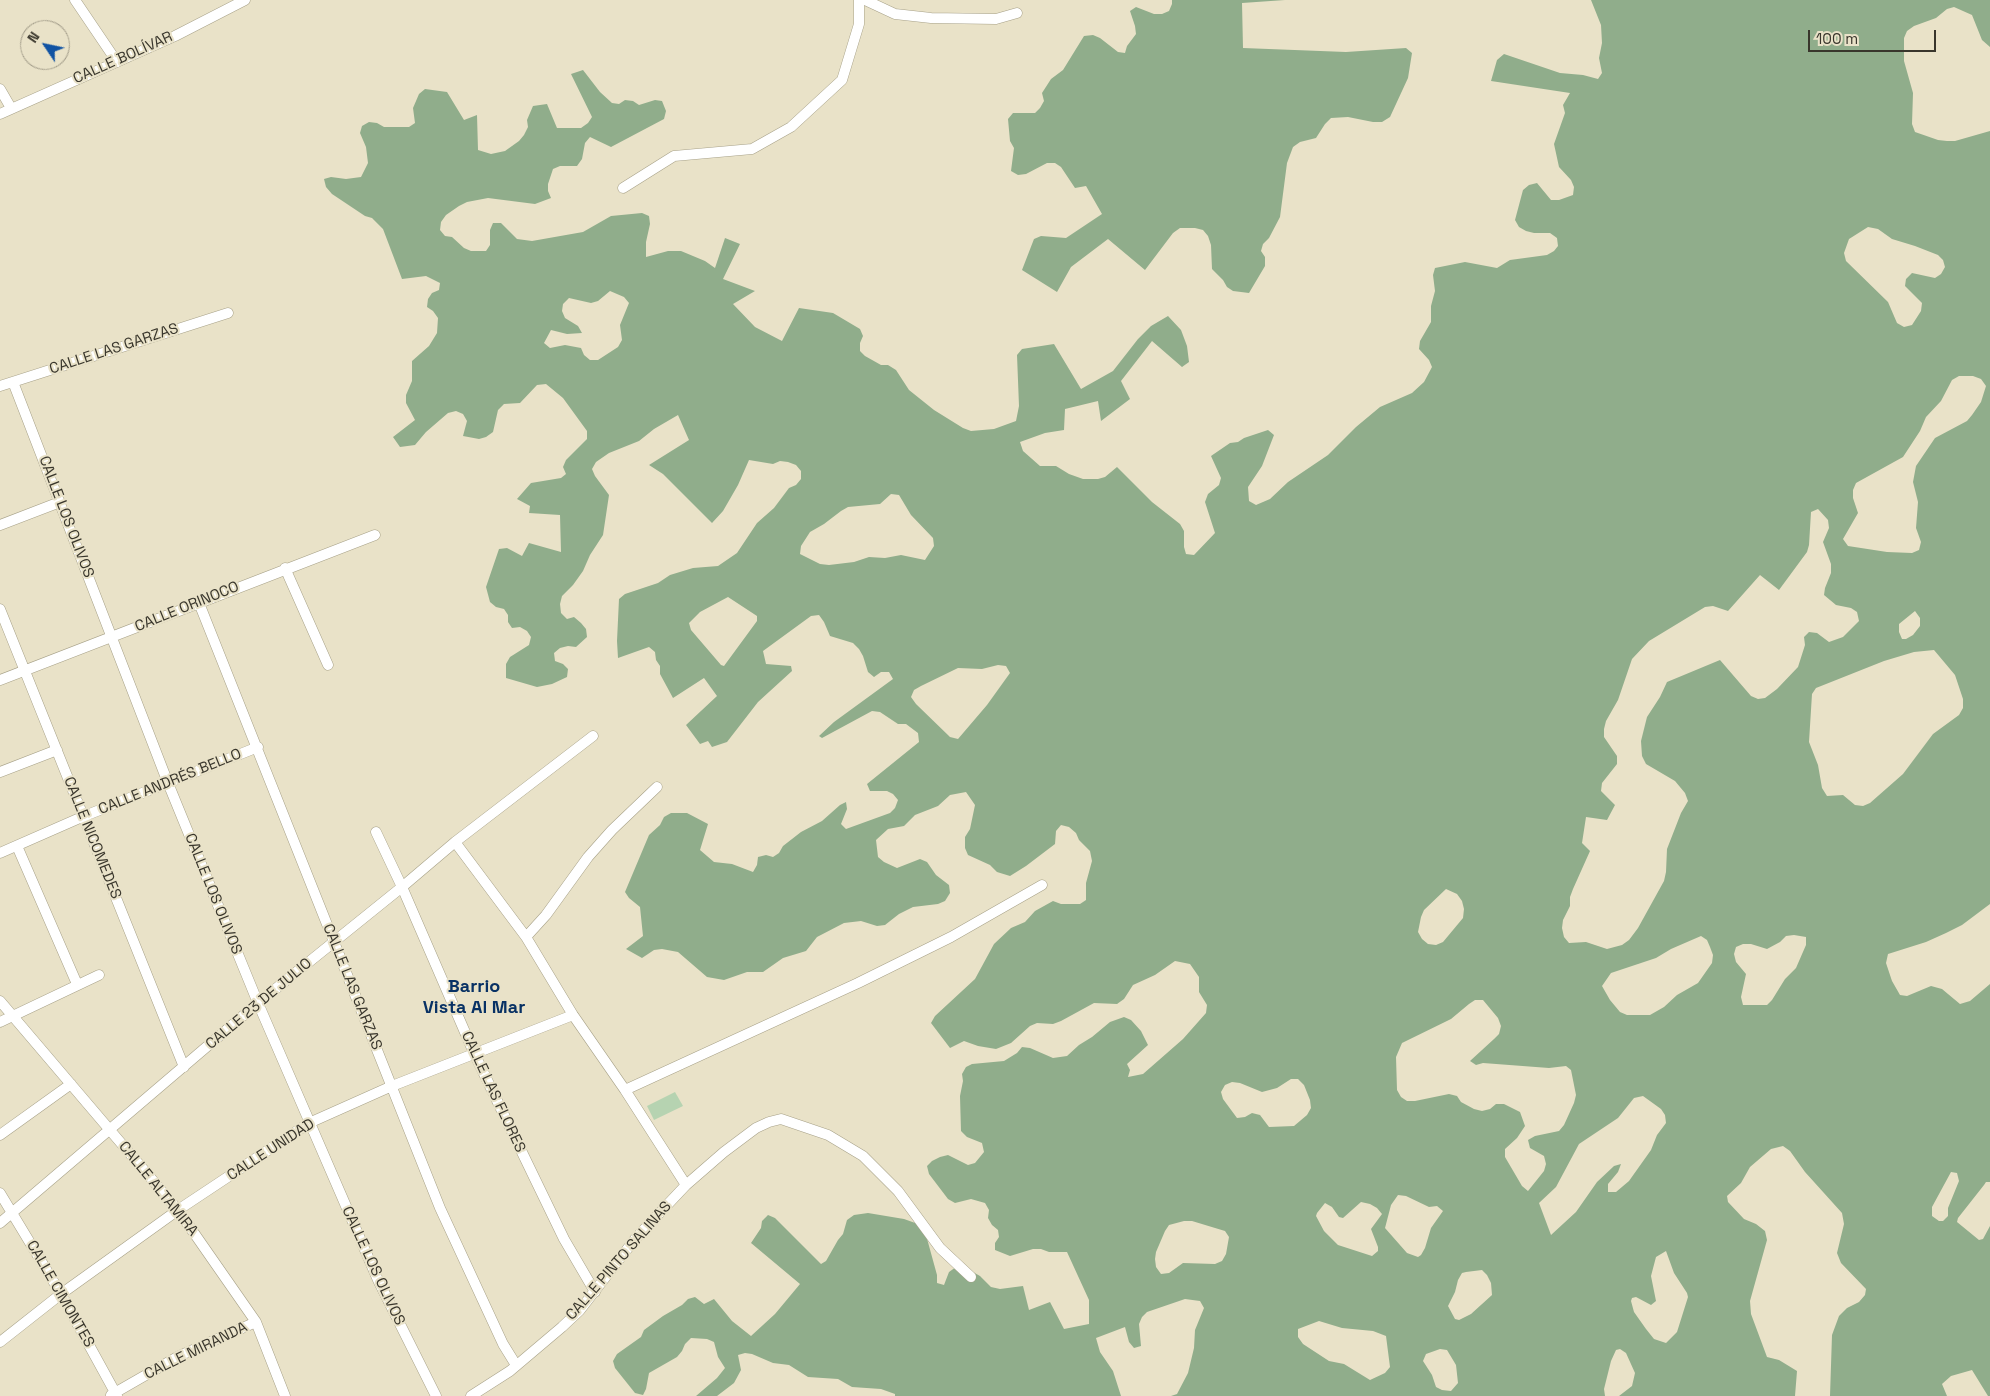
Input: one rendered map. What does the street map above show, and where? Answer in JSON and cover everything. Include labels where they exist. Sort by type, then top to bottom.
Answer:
[{"type":"street","points":[[75,0],[117,62]]},
{"type":"street","name":"CALLE BOLÍVAR","points":[[0,114],[175,36],[245,0]]},
{"type":"street","points":[[623,188],[674,156],[752,149],[791,127],[842,80],[859,24],[859,0]]},
{"type":"street","points":[[865,0],[895,14],[930,18],[996,19],[1017,13]]},
{"type":"street","points":[[0,89],[11,108]]},
{"type":"street","name":"CALLE LAS GARZAS","points":[[0,386],[228,313]]},
{"type":"street","name":"CALLE LOS OLIVOS","points":[[13,382],[168,783],[258,1004],[378,1280],[436,1396]]},
{"type":"street","points":[[0,525],[60,502]]},
{"type":"street","name":"CALLE ORINOCO","points":[[0,680],[285,568],[375,535]]},
{"type":"street","points":[[285,568],[328,665]]},
{"type":"street","name":"CALLE LAS GARZAS","points":[[199,603],[258,747],[440,1208],[503,1344],[516,1365]]},
{"type":"street","name":"CALLE NICOMEDES","points":[[0,610],[184,1067]]},
{"type":"street","name":"CALLE 23 DE JULIO","points":[[0,1223],[258,1004],[455,842],[593,736]]},
{"type":"street","name":"CALLE ANDRÉS BELLO","points":[[0,853],[82,817],[258,747]]},
{"type":"street","points":[[0,772],[57,750]]},
{"type":"street","points":[[526,937],[546,915],[588,857],[658,787]]},
{"type":"street","name":"CALLE LAS FLORES","points":[[376,832],[474,1053],[564,1238],[595,1292]]},
{"type":"street","points":[[455,842],[526,937],[573,1015],[625,1090],[686,1184]]},
{"type":"street","points":[[17,846],[77,984]]},
{"type":"street","points":[[625,1090],[858,984],[950,937],[1042,885]]},
{"type":"street","points":[[0,1022],[99,975]]},
{"type":"street","name":"CALLE ALTAMIRA","points":[[0,1001],[178,1210],[256,1322],[285,1396]]},
{"type":"street","name":"CALLE UNIDAD","points":[[0,1342],[61,1294],[178,1210],[309,1123],[392,1086],[573,1015]]},
{"type":"street","points":[[0,1135],[71,1084]]},
{"type":"street","name":"CALLE PINTO SALINAS","points":[[471,1396],[516,1365],[568,1321],[595,1292],[635,1239],[686,1184],[756,1128],[781,1119],[828,1135],[863,1156],[898,1191],[940,1248],[971,1277]]},
{"type":"street","name":"CALLE CIMONTES","points":[[0,1193],[61,1294],[114,1395]]},
{"type":"street","name":"CALLE MIRANDA","points":[[114,1395],[179,1356],[256,1322]]},
{"type":"green space","points":[[1172,0],[1285,0],[1242,3],[1243,48],[1346,52],[1406,48],[1412,53],[1408,78],[1390,117],[1382,122],[1348,117],[1331,118],[1316,138],[1300,142],[1293,147],[1287,163],[1280,217],[1269,238],[1263,244],[1261,251],[1265,257],[1265,266],[1249,293],[1233,291],[1227,287],[1212,269],[1211,245],[1208,236],[1203,230],[1195,228],[1180,228],[1173,233],[1145,270],[1108,239],[1071,267],[1057,292],[1022,270],[1034,239],[1041,236],[1066,238],[1102,214],[1086,186],[1075,188],[1061,167],[1055,163],[1047,163],[1026,174],[1018,175],[1011,171],[1014,148],[1010,141],[1008,119],[1013,113],[1035,113],[1040,108],[1044,101],[1042,93],[1051,79],[1063,70],[1084,36],[1093,35],[1118,52],[1125,53],[1127,46],[1136,34],[1130,11],[1136,7],[1154,14],[1162,14],[1169,11]]},
{"type":"green space","points":[[1591,0],[1990,0],[1990,47],[1982,40],[1972,15],[1954,7],[1947,9],[1936,18],[1914,26],[1907,31],[1904,38],[1904,61],[1913,93],[1912,124],[1915,132],[1938,140],[1955,141],[1990,131],[1990,904],[1962,925],[1946,933],[1926,942],[1888,954],[1886,963],[1892,981],[1900,995],[1907,996],[1931,986],[1942,989],[1960,1004],[1970,1001],[1990,984],[1990,1182],[1986,1182],[1958,1218],[1957,1222],[1979,1240],[1983,1239],[1990,1226],[1990,1396],[1988,1396],[1972,1370],[1951,1376],[1942,1384],[1947,1396],[1830,1396],[1832,1335],[1839,1316],[1847,1308],[1859,1302],[1865,1295],[1866,1289],[1841,1263],[1837,1253],[1844,1224],[1842,1213],[1805,1172],[1790,1151],[1783,1146],[1771,1149],[1750,1167],[1741,1183],[1727,1196],[1728,1202],[1744,1219],[1756,1224],[1765,1231],[1767,1240],[1750,1301],[1751,1314],[1767,1357],[1779,1360],[1797,1371],[1795,1396],[1619,1396],[1632,1386],[1635,1373],[1626,1353],[1620,1349],[1616,1350],[1611,1361],[1604,1389],[1605,1396],[1171,1396],[1177,1394],[1188,1373],[1194,1348],[1195,1330],[1204,1308],[1200,1301],[1185,1299],[1147,1312],[1142,1317],[1139,1324],[1141,1346],[1134,1348],[1129,1342],[1125,1327],[1096,1338],[1100,1352],[1113,1371],[1121,1396],[895,1396],[895,1394],[881,1389],[852,1387],[838,1379],[808,1377],[789,1365],[773,1363],[745,1353],[738,1355],[741,1370],[734,1383],[717,1396],[696,1396],[717,1378],[725,1368],[718,1357],[714,1342],[707,1339],[691,1338],[677,1357],[649,1373],[643,1395],[635,1393],[615,1368],[613,1361],[617,1354],[641,1337],[644,1330],[688,1299],[695,1297],[704,1304],[714,1299],[732,1321],[751,1336],[775,1314],[800,1284],[751,1243],[761,1228],[762,1221],[768,1215],[775,1218],[821,1264],[826,1261],[843,1234],[847,1220],[854,1215],[868,1213],[904,1219],[918,1224],[926,1235],[937,1275],[937,1283],[944,1285],[949,1272],[956,1267],[964,1267],[980,1276],[991,1287],[1000,1289],[1023,1286],[1029,1310],[1050,1302],[1064,1329],[1089,1324],[1089,1300],[1067,1252],[1049,1252],[1033,1249],[1010,1256],[995,1250],[995,1243],[999,1237],[998,1230],[988,1218],[989,1210],[985,1203],[971,1199],[955,1203],[948,1199],[929,1174],[927,1166],[932,1161],[948,1155],[968,1165],[975,1163],[984,1152],[982,1143],[967,1137],[961,1131],[960,1096],[963,1081],[962,1074],[966,1067],[972,1064],[1004,1061],[1017,1053],[1022,1047],[1030,1048],[1053,1058],[1067,1056],[1110,1022],[1124,1017],[1131,1020],[1141,1031],[1148,1045],[1127,1064],[1130,1070],[1128,1077],[1143,1074],[1183,1039],[1206,1013],[1207,1005],[1199,992],[1199,977],[1190,964],[1175,961],[1155,975],[1133,985],[1124,999],[1117,1004],[1094,1003],[1053,1024],[1037,1023],[1030,1026],[1011,1043],[996,1049],[964,1041],[950,1048],[931,1023],[935,1016],[975,979],[994,944],[1011,928],[1025,922],[1035,911],[1053,901],[1061,904],[1080,904],[1086,900],[1086,883],[1092,861],[1090,851],[1079,840],[1076,833],[1069,827],[1061,825],[1056,831],[1055,844],[1026,866],[1010,876],[997,872],[990,865],[968,855],[965,848],[965,837],[970,829],[975,805],[966,792],[950,795],[938,806],[915,815],[904,826],[888,829],[876,840],[878,857],[897,868],[920,859],[927,862],[936,875],[949,885],[950,893],[945,901],[938,904],[913,907],[899,914],[885,925],[877,926],[861,921],[844,923],[817,937],[806,951],[783,958],[763,972],[747,972],[724,980],[707,977],[678,952],[662,949],[654,950],[642,958],[626,949],[643,936],[640,907],[625,892],[649,835],[660,825],[664,817],[671,813],[687,813],[708,824],[700,850],[714,862],[732,864],[753,872],[757,865],[758,857],[766,855],[773,857],[779,853],[783,846],[801,832],[822,821],[846,802],[847,809],[841,824],[846,829],[890,813],[895,808],[898,800],[887,791],[870,791],[867,784],[919,742],[918,733],[906,724],[898,724],[880,712],[872,711],[822,738],[819,736],[834,722],[893,679],[889,672],[881,672],[874,677],[868,672],[859,649],[853,643],[830,636],[819,615],[811,616],[763,651],[766,664],[791,666],[792,671],[758,702],[727,742],[712,747],[708,741],[700,744],[686,725],[717,696],[704,678],[673,698],[660,674],[660,666],[656,660],[655,652],[649,647],[618,658],[619,599],[625,594],[658,583],[670,575],[693,568],[718,566],[737,553],[757,523],[774,508],[789,488],[796,485],[801,479],[801,471],[796,465],[788,462],[780,461],[773,464],[749,460],[738,485],[723,511],[712,523],[663,474],[649,465],[689,440],[678,415],[654,429],[639,441],[609,453],[596,462],[592,469],[609,495],[603,535],[590,555],[583,571],[562,596],[560,604],[561,613],[567,619],[574,617],[581,623],[586,629],[587,637],[576,647],[560,648],[554,653],[555,661],[563,664],[568,669],[567,677],[552,684],[537,687],[506,678],[506,664],[510,657],[529,645],[531,637],[527,631],[520,627],[512,628],[504,609],[496,607],[490,602],[486,587],[499,549],[507,548],[522,556],[529,543],[561,552],[560,515],[529,513],[530,506],[517,499],[531,483],[561,478],[566,474],[563,467],[566,460],[587,439],[587,431],[563,398],[546,384],[537,385],[520,403],[504,404],[498,410],[493,432],[486,437],[479,439],[463,436],[467,421],[463,414],[456,411],[448,413],[426,432],[415,445],[400,447],[393,437],[415,420],[406,403],[406,395],[412,381],[412,361],[429,346],[437,333],[438,318],[427,307],[428,299],[432,293],[439,290],[440,283],[426,276],[402,279],[383,229],[372,218],[365,216],[332,194],[326,187],[324,179],[331,177],[346,179],[361,177],[368,163],[366,147],[360,133],[362,126],[369,122],[377,123],[384,127],[409,127],[415,123],[413,108],[419,94],[425,89],[447,92],[464,120],[477,115],[478,150],[491,154],[505,151],[519,141],[528,127],[527,120],[533,106],[547,104],[557,128],[581,128],[592,117],[571,74],[583,70],[600,92],[612,103],[619,104],[625,100],[633,101],[639,105],[655,100],[662,101],[666,111],[664,119],[611,147],[590,137],[585,143],[582,159],[577,166],[560,166],[553,169],[548,184],[551,198],[535,204],[488,198],[467,202],[459,206],[446,215],[441,222],[440,230],[445,236],[452,237],[464,248],[471,251],[486,251],[490,245],[490,230],[493,223],[501,223],[517,239],[532,241],[583,232],[611,216],[642,213],[649,216],[650,224],[646,242],[646,257],[668,251],[681,251],[705,261],[715,268],[725,238],[740,244],[723,279],[755,291],[733,304],[755,327],[782,341],[799,308],[833,313],[860,329],[863,336],[860,343],[860,351],[865,356],[881,365],[888,365],[896,370],[909,390],[934,410],[971,431],[994,429],[1016,421],[1019,406],[1017,355],[1022,349],[1054,344],[1081,389],[1113,371],[1138,339],[1151,326],[1168,316],[1181,330],[1187,346],[1189,362],[1182,367],[1152,341],[1121,381],[1130,399],[1101,421],[1098,401],[1065,409],[1064,430],[1045,433],[1020,442],[1023,451],[1040,466],[1056,466],[1069,474],[1083,479],[1105,477],[1117,467],[1152,502],[1180,524],[1184,531],[1186,554],[1194,555],[1215,533],[1205,502],[1208,494],[1219,485],[1221,478],[1211,456],[1230,443],[1238,442],[1268,430],[1274,435],[1262,466],[1248,487],[1249,501],[1256,505],[1270,499],[1288,482],[1328,455],[1356,427],[1380,407],[1412,393],[1424,382],[1432,367],[1429,360],[1419,349],[1420,341],[1431,322],[1431,306],[1435,291],[1433,275],[1435,268],[1465,262],[1497,268],[1510,260],[1547,255],[1558,246],[1557,238],[1550,233],[1526,231],[1519,227],[1515,220],[1523,190],[1529,185],[1537,183],[1551,200],[1559,200],[1573,195],[1574,187],[1571,180],[1559,167],[1554,144],[1565,113],[1563,105],[1570,93],[1491,81],[1497,60],[1504,54],[1560,73],[1583,75],[1598,79],[1602,73],[1599,58],[1602,43],[1601,25]],"holes":[[[1868,227],[1878,229],[1892,239],[1938,255],[1943,260],[1945,267],[1941,274],[1935,278],[1912,273],[1906,279],[1905,286],[1922,303],[1921,311],[1912,325],[1904,327],[1897,323],[1888,302],[1846,261],[1844,253],[1849,239]],[[610,291],[624,297],[629,303],[620,325],[622,340],[618,347],[598,360],[590,360],[584,355],[581,348],[565,345],[550,348],[544,343],[551,330],[567,334],[582,333],[578,326],[565,318],[562,311],[563,304],[569,298],[591,303],[598,301]],[[1959,376],[1973,376],[1981,379],[1986,386],[1981,402],[1972,415],[1967,421],[1935,438],[1916,466],[1913,482],[1918,502],[1916,528],[1921,542],[1919,550],[1912,553],[1887,552],[1848,546],[1843,539],[1858,513],[1853,498],[1853,490],[1856,483],[1903,457],[1920,431],[1926,417],[1941,401],[1952,380]],[[891,494],[899,495],[911,515],[933,538],[934,546],[925,560],[901,555],[885,558],[869,557],[854,562],[829,565],[820,564],[800,554],[801,546],[810,532],[848,507],[880,504]],[[1818,509],[1828,520],[1829,528],[1823,542],[1831,564],[1831,573],[1824,595],[1836,605],[1851,608],[1857,612],[1859,621],[1843,637],[1829,642],[1817,633],[1809,632],[1804,637],[1805,645],[1798,667],[1777,689],[1765,698],[1758,699],[1751,696],[1720,660],[1667,682],[1647,717],[1641,741],[1642,756],[1646,764],[1675,781],[1685,793],[1688,801],[1681,813],[1667,849],[1664,881],[1638,928],[1629,940],[1622,945],[1607,949],[1586,942],[1569,943],[1564,937],[1563,920],[1570,906],[1570,897],[1573,889],[1590,851],[1582,843],[1586,817],[1607,820],[1615,805],[1601,791],[1602,783],[1617,764],[1617,756],[1604,737],[1604,729],[1606,721],[1618,700],[1632,659],[1649,641],[1705,607],[1713,606],[1728,611],[1760,575],[1779,590],[1807,552],[1811,512]],[[728,597],[757,616],[757,621],[724,666],[721,665],[691,630],[689,623],[700,612]],[[1915,611],[1920,618],[1920,626],[1913,635],[1902,639],[1899,632],[1899,624]],[[1934,650],[1955,675],[1963,699],[1963,708],[1959,715],[1933,734],[1903,774],[1870,803],[1863,806],[1855,805],[1843,795],[1827,796],[1822,788],[1818,765],[1809,742],[1812,694],[1816,688],[1884,661],[1914,652]],[[998,665],[1006,666],[1010,673],[987,705],[958,739],[950,737],[916,704],[911,697],[914,690],[958,668],[982,669]],[[1446,889],[1457,894],[1462,901],[1464,909],[1463,918],[1443,942],[1436,945],[1428,944],[1418,932],[1424,910]],[[1701,936],[1707,940],[1713,955],[1712,963],[1698,983],[1677,995],[1664,1007],[1650,1015],[1627,1015],[1620,1012],[1602,986],[1611,973],[1656,958]],[[1786,936],[1806,937],[1806,945],[1796,968],[1785,979],[1772,1000],[1767,1005],[1743,1005],[1741,997],[1746,974],[1736,962],[1734,954],[1736,947],[1743,944],[1751,944],[1767,949],[1780,942]],[[1475,1000],[1483,1000],[1498,1018],[1501,1026],[1499,1034],[1470,1061],[1476,1065],[1483,1063],[1549,1068],[1566,1066],[1571,1070],[1576,1095],[1564,1125],[1559,1131],[1535,1136],[1528,1140],[1530,1148],[1544,1156],[1546,1164],[1544,1171],[1528,1191],[1522,1186],[1505,1157],[1505,1149],[1517,1138],[1525,1126],[1520,1112],[1504,1104],[1496,1104],[1490,1109],[1482,1111],[1474,1109],[1461,1102],[1457,1096],[1449,1094],[1407,1101],[1401,1097],[1397,1090],[1396,1057],[1402,1043],[1451,1019]],[[1291,1079],[1298,1079],[1304,1085],[1311,1108],[1307,1115],[1294,1126],[1269,1127],[1260,1115],[1252,1113],[1245,1117],[1237,1118],[1223,1099],[1221,1092],[1225,1085],[1232,1082],[1240,1083],[1262,1092],[1277,1088]],[[1643,1096],[1661,1109],[1665,1115],[1666,1123],[1657,1135],[1651,1150],[1629,1181],[1616,1192],[1608,1192],[1608,1184],[1618,1172],[1621,1164],[1614,1166],[1597,1182],[1576,1212],[1551,1235],[1539,1203],[1556,1187],[1579,1144],[1618,1118],[1634,1098]],[[1951,1172],[1957,1173],[1959,1181],[1948,1208],[1948,1216],[1943,1221],[1939,1221],[1932,1216],[1932,1207]],[[1398,1195],[1406,1196],[1429,1207],[1437,1206],[1443,1211],[1431,1228],[1425,1248],[1418,1257],[1407,1253],[1385,1228],[1391,1205]],[[1361,1202],[1377,1208],[1382,1214],[1371,1229],[1378,1251],[1372,1256],[1338,1245],[1324,1231],[1316,1216],[1325,1203],[1332,1207],[1339,1217],[1343,1218]],[[1184,1221],[1192,1221],[1225,1231],[1229,1237],[1226,1254],[1222,1261],[1215,1264],[1183,1263],[1169,1273],[1161,1274],[1156,1267],[1156,1252],[1169,1225]],[[1666,1251],[1674,1273],[1688,1297],[1677,1332],[1666,1343],[1654,1339],[1634,1312],[1631,1301],[1632,1298],[1636,1297],[1651,1305],[1656,1301],[1651,1276],[1656,1257]],[[1482,1270],[1491,1283],[1492,1295],[1471,1314],[1459,1320],[1455,1319],[1448,1306],[1462,1273]],[[1319,1321],[1342,1328],[1373,1331],[1386,1336],[1390,1367],[1385,1373],[1370,1380],[1344,1364],[1329,1361],[1303,1344],[1298,1337],[1298,1329]],[[1440,1349],[1447,1350],[1456,1365],[1458,1383],[1451,1391],[1442,1390],[1436,1387],[1432,1375],[1423,1361],[1426,1354]]]},
{"type":"green space","points":[[675,1092],[683,1106],[654,1120],[647,1106]]},
{"type":"district","name":"Barrio Vista Al Mar","points":[[474,998]]}]
